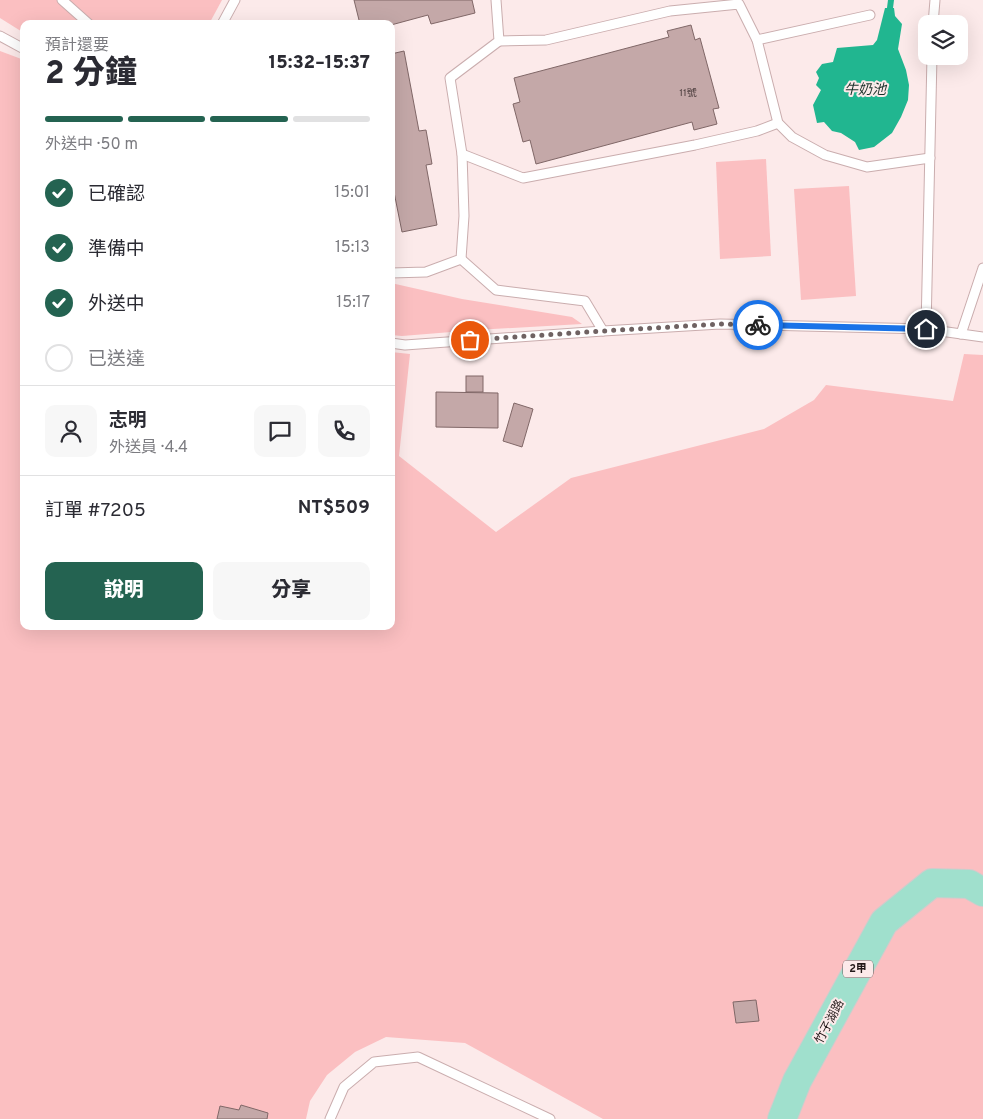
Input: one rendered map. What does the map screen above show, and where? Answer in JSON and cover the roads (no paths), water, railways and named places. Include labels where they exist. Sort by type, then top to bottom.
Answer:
[{"type":"main road","name":"竹子湖路","points":[[782,1119],[798,1081],[884,922],[932,883],[969,884],[983,892]]},
{"type":"lane","points":[[62,0],[84,20]]},
{"type":"lane","points":[[224,20],[235,0]]},
{"type":"lane","points":[[496,0],[499,41]]},
{"type":"lane","points":[[934,15],[935,0]]},
{"type":"lane","points":[[461,259],[464,216],[462,154],[450,78],[499,41],[546,40],[670,10],[739,4],[757,40],[778,123],[792,137],[825,155],[867,167],[930,158]]},
{"type":"lane","points":[[757,40],[870,15]]},
{"type":"lane","points":[[0,36],[20,47]]},
{"type":"lane","points":[[926,329],[932,65]]},
{"type":"lane","points":[[462,154],[523,178],[695,145],[757,131],[778,123]]},
{"type":"lane","points":[[395,273],[426,272],[461,259]]},
{"type":"lane","points":[[461,259],[496,290],[585,301],[603,331]]},
{"type":"lane","points":[[961,334],[983,268]]},
{"type":"lane","points":[[395,344],[405,345],[720,324],[926,329],[983,336]]},
{"type":"lane","points":[[330,1119],[344,1087],[374,1062],[418,1057],[550,1119]]},
{"type":"water","name":"牛奶池","points":[[885,8],[894,8],[895,16],[902,24],[898,49],[906,70],[909,85],[908,100],[892,133],[874,147],[859,150],[855,142],[841,133],[832,131],[824,122],[817,123],[813,105],[821,90],[816,85],[819,78],[816,72],[822,64],[833,62],[837,48],[873,45],[877,40]]},
{"type":"waterway","points":[[890,8],[891,0]]}]
